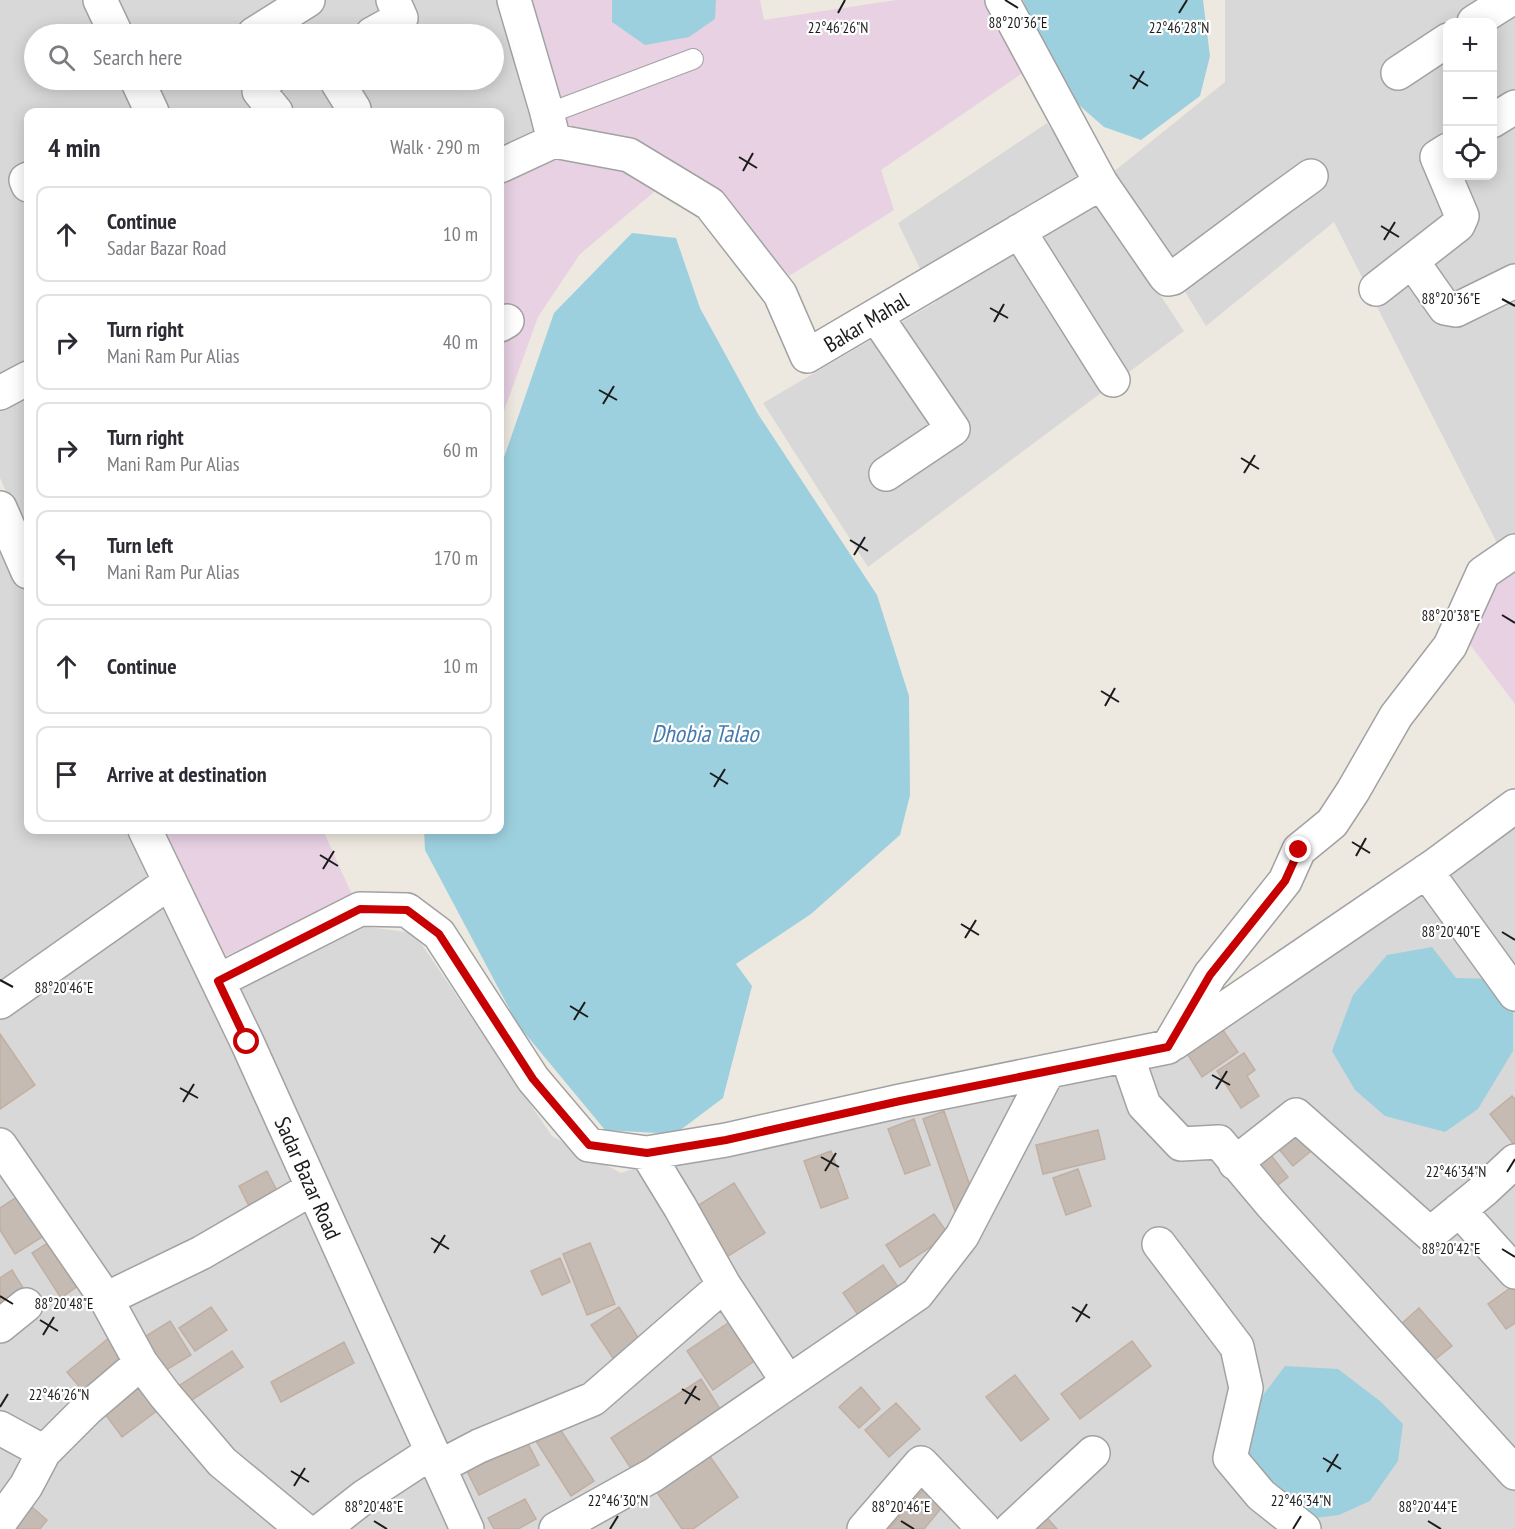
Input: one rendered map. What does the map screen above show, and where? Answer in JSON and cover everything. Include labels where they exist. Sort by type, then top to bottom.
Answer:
[{"type":"street","points":[[100,0],[111,24]]},
{"type":"street","points":[[270,24],[308,0]]},
{"type":"street","points":[[390,24],[401,18],[393,0]]},
{"type":"street","points":[[504,163],[550,128],[514,0]]},
{"type":"street","points":[[1002,0],[1101,183],[1168,279],[1173,278],[1311,176]]},
{"type":"street","points":[[1480,18],[1509,0]]},
{"type":"street","points":[[1398,73],[1443,43]]},
{"type":"street","points":[[142,90],[150,108]]},
{"type":"street","points":[[259,90],[273,108]]},
{"type":"street","points":[[342,90],[353,108]]},
{"type":"street","points":[[1497,118],[1515,107]]},
{"type":"street","name":"Bakar Mahal","points":[[550,128],[629,155],[710,204],[780,294],[807,356],[1101,183]]},
{"type":"street","points":[[1443,153],[1437,157],[1443,171]]},
{"type":"street","points":[[1376,289],[1458,225],[1462,216],[1447,180]]},
{"type":"street","points":[[1019,231],[1113,380]]},
{"type":"street","points":[[1412,261],[1445,308],[1456,310],[1515,281]]},
{"type":"street","points":[[876,316],[953,429],[886,474]]},
{"type":"street","points":[[0,393],[24,380]]},
{"type":"street","points":[[0,508],[24,563]]},
{"type":"street","points":[[1168,1047],[1210,975],[1285,881],[1299,850],[1332,823],[1396,716],[1450,646],[1483,573],[1515,551]]},
{"type":"street","points":[[218,981],[360,909],[407,910],[439,934],[533,1079],[589,1145],[647,1153],[726,1140],[900,1101],[1168,1047],[1426,871],[1515,806]]},
{"type":"street","name":"Sadar Bazar Road","points":[[147,834],[218,981],[467,1529]]},
{"type":"street","points":[[1426,871],[1515,993]]},
{"type":"street","points":[[0,1002],[170,882]]},
{"type":"street","points":[[1127,1056],[1144,1105],[1181,1144],[1219,1143],[1515,1473]]},
{"type":"street","points":[[556,1529],[653,1475],[916,1294],[962,1236],[1048,1071]]},
{"type":"street","points":[[1235,1163],[1296,1115],[1430,1234],[1515,1161]]},
{"type":"street","points":[[0,1145],[106,1299],[141,1363],[222,1462],[303,1529]]},
{"type":"street","points":[[647,1153],[724,1285],[788,1382]]},
{"type":"street","points":[[106,1299],[201,1254],[313,1188]]},
{"type":"street","points":[[1459,1210],[1515,1272]]},
{"type":"street","points":[[1159,1244],[1237,1347],[1246,1388],[1230,1458],[1261,1495],[1304,1529]]},
{"type":"street","points":[[323,1529],[364,1496],[435,1460],[479,1446],[593,1399],[724,1285]]},
{"type":"street","points":[[0,1326],[26,1305]]},
{"type":"street","points":[[0,1522],[26,1486],[44,1452],[87,1409],[141,1363]]},
{"type":"street","points":[[0,1428],[44,1452]]},
{"type":"street","points":[[1011,1529],[1093,1453]]},
{"type":"street","points":[[864,1529],[921,1463],[984,1529]]},
{"type":"lane","points":[[550,128],[693,59]]},
{"type":"shaded area","points":[[0,0],[502,0],[538,138],[504,153],[504,108],[24,108],[24,374],[0,386]]},
{"type":"shaded area","points":[[529,0],[760,0],[764,20],[896,0],[986,0],[1027,70],[881,170],[894,210],[789,276],[736,210],[663,154],[564,135]]},
{"type":"shaded area","points":[[1225,0],[1515,0],[1515,535],[1498,545],[1334,222],[1206,326],[1112,173],[1225,82]]},
{"type":"shaded area","points":[[1047,123],[1184,331],[868,567],[763,403],[936,302],[898,223]]},
{"type":"shaded area","points":[[565,149],[630,165],[660,187],[580,254],[538,317],[504,411],[504,176]]},
{"type":"shaded area","points":[[24,396],[24,532],[0,478],[0,407]]},
{"type":"shaded area","points":[[0,530],[24,585],[24,834],[136,834],[158,883],[0,989]]},
{"type":"shaded area","points":[[1515,560],[1515,704],[1465,638],[1495,574]]},
{"type":"shaded area","points":[[1515,819],[1515,1458],[1228,1134],[1183,1133],[1152,1093],[1144,1064]]},
{"type":"shaded area","points":[[160,834],[325,834],[354,899],[223,957]]},
{"type":"shaded area","points":[[165,904],[453,1529],[0,1529],[0,1018]]},
{"type":"shaded area","points":[[360,926],[414,933],[552,1136],[621,1173],[644,1165],[886,1121],[1122,1073],[1222,1160],[1515,1488],[1515,1529],[484,1529],[239,984]]},
{"type":"water","points":[[612,0],[716,0],[715,19],[689,37],[645,45],[612,22]]},
{"type":"water","points":[[1023,0],[1203,0],[1210,56],[1200,96],[1141,140],[1104,127],[1072,99],[1036,35]]},
{"type":"water","name":"Dhobia Talao","points":[[632,233],[676,238],[700,308],[758,414],[877,595],[909,696],[910,795],[900,835],[811,914],[736,964],[752,986],[723,1098],[675,1134],[605,1130],[518,1025],[425,850],[424,834],[504,834],[504,457],[554,313]]},
{"type":"water","points":[[1432,947],[1456,978],[1494,979],[1513,1005],[1513,1051],[1478,1109],[1445,1132],[1385,1116],[1355,1090],[1332,1051],[1353,995],[1387,955]]},
{"type":"water","points":[[1285,1366],[1338,1369],[1380,1401],[1403,1424],[1398,1461],[1370,1501],[1339,1515],[1306,1519],[1244,1453],[1252,1410]]},
{"type":"building","points":[[1218,1023],[1238,1052],[1202,1077],[1183,1047]]},
{"type":"building","points":[[0,1034],[35,1085],[0,1109]]},
{"type":"building","points":[[1244,1053],[1255,1070],[1247,1076],[1259,1096],[1241,1108],[1217,1071]]},
{"type":"building","points":[[1512,1096],[1515,1099],[1515,1146],[1490,1114]]},
{"type":"building","points":[[944,1111],[976,1203],[955,1211],[923,1119]]},
{"type":"building","points":[[914,1119],[930,1165],[905,1174],[888,1129]]},
{"type":"building","points":[[1296,1122],[1316,1147],[1293,1166],[1273,1142]]},
{"type":"building","points":[[1098,1130],[1105,1159],[1043,1174],[1036,1145]]},
{"type":"building","points":[[1263,1145],[1288,1177],[1265,1195],[1240,1163]]},
{"type":"building","points":[[831,1151],[848,1198],[821,1208],[804,1161]]},
{"type":"building","points":[[1078,1169],[1091,1206],[1066,1215],[1053,1178]]},
{"type":"building","points":[[267,1171],[281,1199],[253,1214],[239,1186]]},
{"type":"building","points":[[734,1183],[765,1233],[725,1258],[694,1208]]},
{"type":"building","points":[[23,1193],[47,1234],[15,1254],[0,1230],[0,1208]]},
{"type":"building","points":[[934,1214],[949,1235],[900,1267],[886,1245]]},
{"type":"building","points":[[54,1239],[82,1283],[61,1298],[32,1253]]},
{"type":"building","points":[[590,1243],[615,1304],[587,1315],[563,1254]]},
{"type":"building","points":[[560,1258],[570,1282],[542,1295],[531,1271]]},
{"type":"building","points":[[883,1265],[898,1287],[858,1315],[843,1293]]},
{"type":"building","points":[[12,1270],[25,1291],[0,1306],[0,1278]]},
{"type":"building","points":[[1513,1286],[1515,1289],[1515,1323],[1506,1329],[1488,1304]]},
{"type":"building","points":[[211,1307],[227,1330],[195,1351],[179,1328]]},
{"type":"building","points":[[619,1307],[642,1344],[615,1361],[591,1325]]},
{"type":"building","points":[[1419,1308],[1452,1346],[1432,1362],[1400,1325]]},
{"type":"building","points":[[734,1319],[760,1357],[713,1390],[687,1351]]},
{"type":"building","points":[[170,1321],[191,1355],[156,1376],[135,1343]]},
{"type":"building","points":[[115,1333],[131,1352],[83,1391],[67,1372]]},
{"type":"building","points":[[1132,1341],[1151,1366],[1080,1419],[1061,1394]]},
{"type":"building","points":[[344,1342],[354,1363],[281,1402],[271,1382]]},
{"type":"building","points":[[232,1351],[243,1367],[184,1405],[174,1389]]},
{"type":"building","points":[[142,1371],[166,1404],[122,1437],[97,1403]]},
{"type":"building","points":[[1015,1375],[1049,1419],[1021,1441],[986,1397]]},
{"type":"building","points":[[701,1379],[722,1412],[632,1470],[611,1438]]},
{"type":"building","points":[[861,1387],[880,1409],[859,1428],[839,1407]]},
{"type":"building","points":[[896,1403],[920,1429],[889,1457],[865,1430]]},
{"type":"building","points":[[558,1426],[594,1481],[571,1496],[536,1441]]},
{"type":"building","points":[[525,1438],[539,1465],[479,1495],[465,1467]]},
{"type":"building","points":[[707,1452],[738,1497],[693,1529],[682,1529],[654,1488]]},
{"type":"building","points":[[927,1485],[947,1501],[924,1529],[889,1529]]},
{"type":"building","points":[[525,1499],[536,1519],[518,1529],[494,1529],[488,1518]]},
{"type":"building","points":[[25,1501],[47,1520],[40,1529],[3,1529]]},
{"type":"building","points":[[1040,1510],[1057,1529],[1019,1529]]},
{"type":"route","points":[[247,1042],[218,981],[360,909],[407,910],[439,934],[533,1079],[589,1145],[647,1153],[726,1140],[900,1101],[1168,1047],[1210,975],[1285,881],[1299,850]]}]
